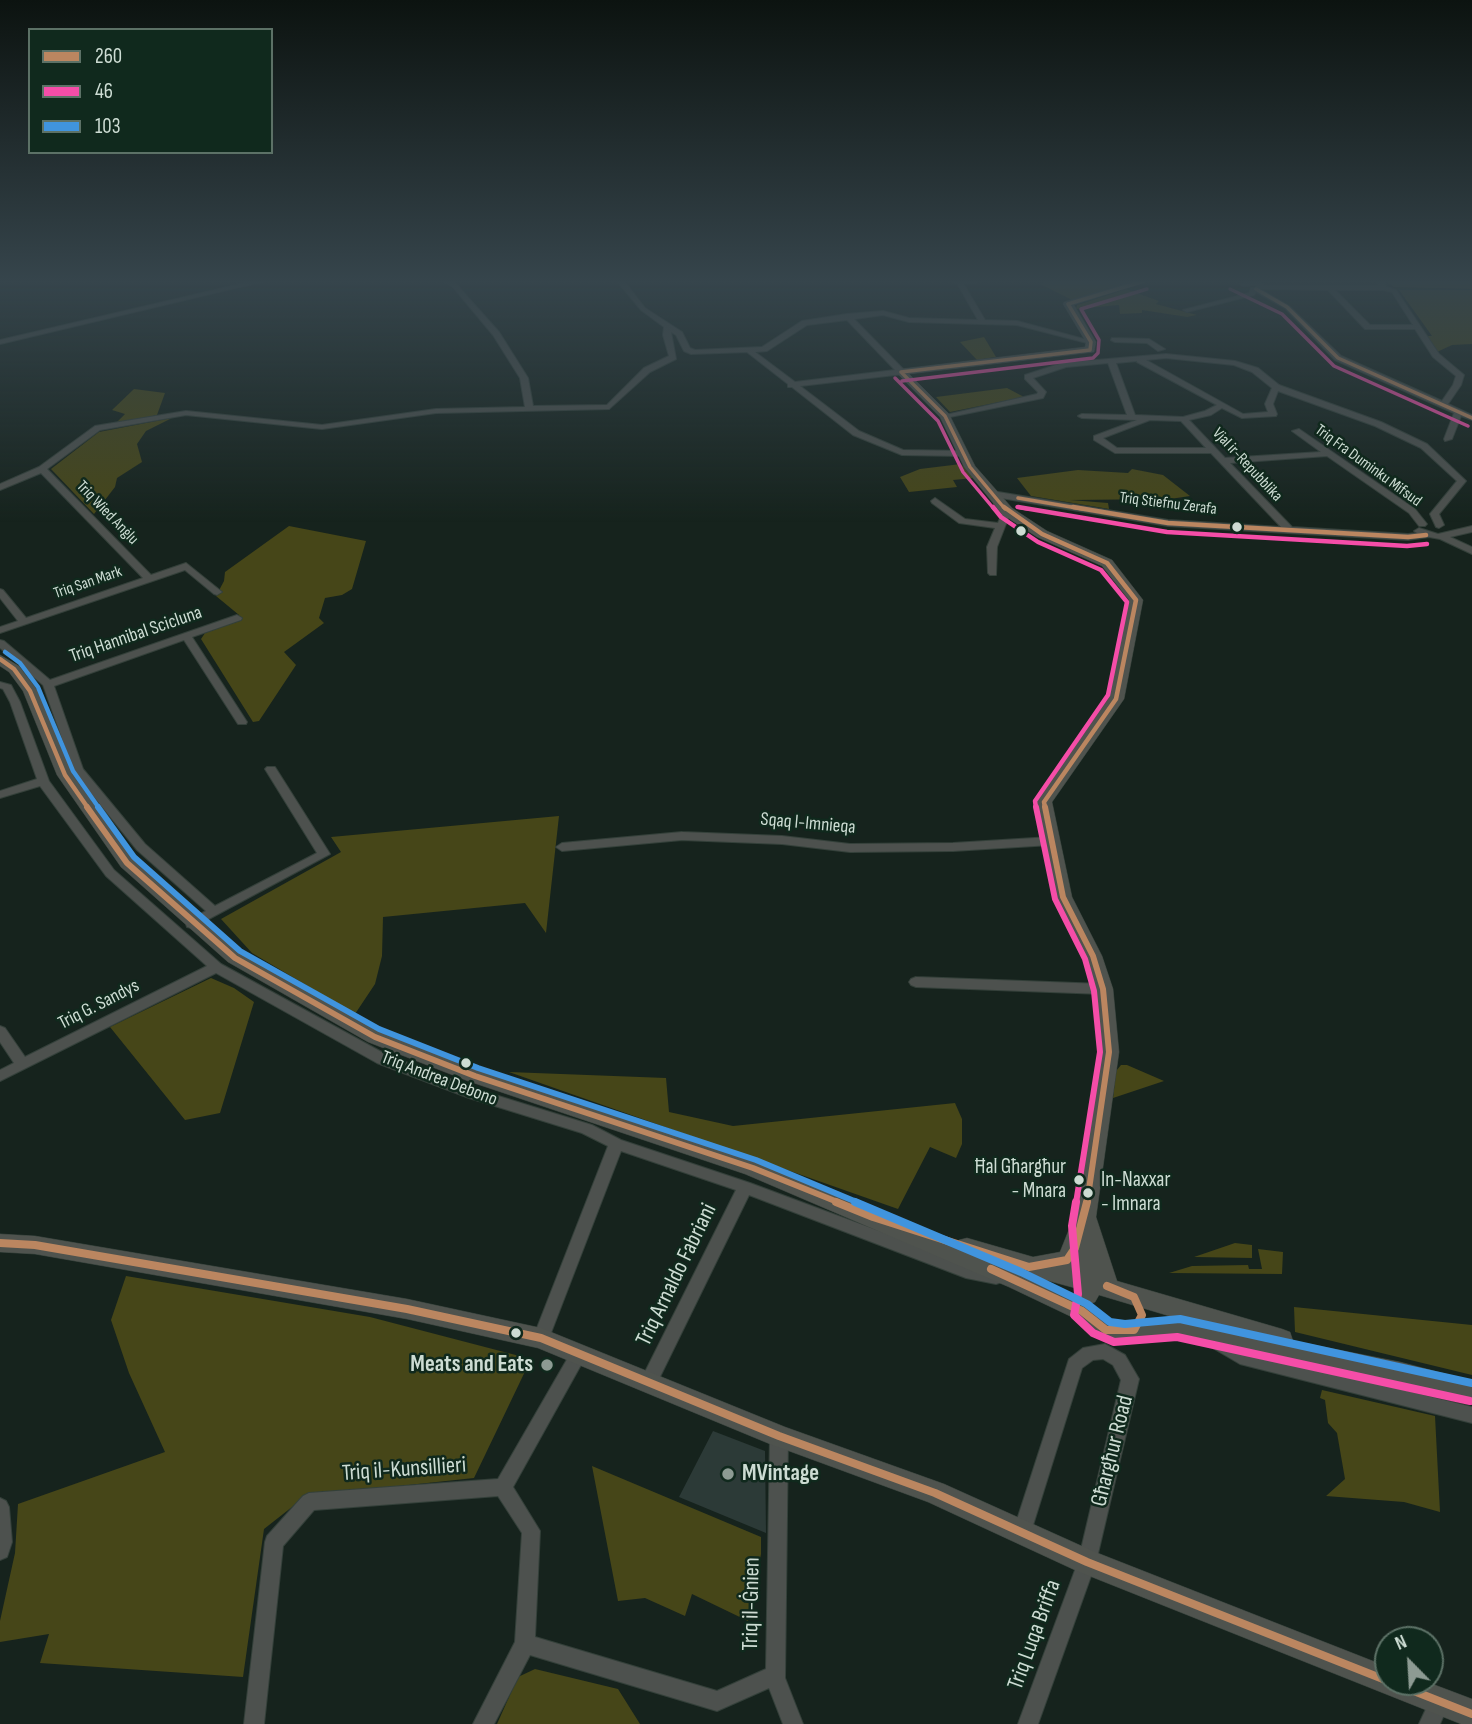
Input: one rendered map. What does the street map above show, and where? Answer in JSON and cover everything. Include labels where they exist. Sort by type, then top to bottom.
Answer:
[{"type":"main road","points":[[901,372],[978,361]]},
{"type":"main road","points":[[901,372],[946,416],[963,453],[992,494],[1004,519],[1107,563],[1136,600],[1116,699],[1044,802],[1063,897],[1082,933],[1103,989],[1109,1052],[1083,1222],[1067,1260],[1023,1273]]},
{"type":"main road","name":"Triq Andrea Debono","points":[[0,659],[14,669],[30,691],[65,775],[127,863],[192,924],[235,958],[374,1037],[475,1076],[753,1168],[873,1217],[1023,1273],[1092,1292]]},
{"type":"main road","points":[[1083,1222],[1092,1292],[1106,1331],[1178,1328],[1410,1376]]},
{"type":"main road","points":[[0,1243],[35,1245],[393,1306],[541,1338],[779,1436],[935,1493],[1434,1713],[1472,1714]]},
{"type":"main road","points":[[1092,1292],[1135,1297],[1472,1392]]},
{"type":"main road","points":[[1134,1330],[1142,1315],[1135,1297]]},
{"type":"street","points":[[513,361],[524,378],[529,408]]},
{"type":"street","points":[[0,487],[42,469],[98,428],[186,413],[322,427],[436,411],[609,407],[647,370],[666,361]]},
{"type":"street","points":[[763,361],[856,433],[902,452],[963,453]]},
{"type":"street","points":[[891,361],[901,372]]},
{"type":"street","points":[[946,416],[1040,396],[1042,392],[1028,377],[1056,367],[1100,361]]},
{"type":"street","points":[[1112,361],[1132,418]]},
{"type":"street","points":[[1143,361],[1241,416],[1273,414],[1269,404],[1276,387]]},
{"type":"street","points":[[1220,361],[1248,366],[1269,379],[1276,387],[1378,424],[1423,446],[1462,481],[1434,514],[1444,534],[1472,551]]},
{"type":"street","points":[[1346,361],[1472,418]]},
{"type":"street","points":[[1443,405],[1457,385],[1460,375],[1444,361]]},
{"type":"street","points":[[791,385],[901,372]]},
{"type":"street","points":[[1082,416],[1183,419],[1208,413],[1221,406]]},
{"type":"street","points":[[1448,439],[1458,412]]},
{"type":"street","points":[[1147,419],[1097,438],[1115,450],[1215,451]]},
{"type":"street","name":"Vjal ir-Repubblika","points":[[1183,419],[1289,530]]},
{"type":"street","name":"Triq Fra Duminku Mifsud","points":[[1296,431],[1325,454],[1412,511],[1422,524]]},
{"type":"street","points":[[1225,461],[1325,454]]},
{"type":"street","name":"Triq Wied Anġlu","points":[[42,469],[150,579]]},
{"type":"street","name":"Triq Stiefnu Zerafa","points":[[992,494],[1168,523],[1408,537],[1426,535]]},
{"type":"street","points":[[936,501],[962,521],[1004,519],[992,547],[993,573]]},
{"type":"street","points":[[1439,525],[1422,524],[1417,528],[1426,535],[1472,529]]},
{"type":"street","name":"Triq San Mark","points":[[0,630],[186,566],[217,592]]},
{"type":"street","points":[[0,592],[23,621]]},
{"type":"street","points":[[0,616],[15,611]]},
{"type":"street","name":"Triq Hannibal Scicluna","points":[[48,684],[237,618]]},
{"type":"street","points":[[186,636],[242,722]]},
{"type":"street","points":[[0,643],[48,684],[78,770],[141,847],[214,912]]},
{"type":"street","name":"Triq Andrea Debono","points":[[0,685],[6,687],[15,702],[43,781],[110,873],[216,967],[382,1059],[474,1094],[587,1129],[617,1144],[745,1187],[972,1273],[1023,1273]]},
{"type":"street","points":[[192,924],[324,854],[271,769]]},
{"type":"street","points":[[0,795],[43,781]]},
{"type":"street","name":"Sqaq l-Imnieqa","points":[[562,848],[682,836],[782,840],[850,848],[953,847],[1051,841]]},
{"type":"street","name":"Triq G. Sandys","points":[[0,1076],[216,967]]},
{"type":"street","points":[[916,982],[1103,989]]},
{"type":"street","points":[[0,1031],[23,1065]]},
{"type":"street","points":[[541,1338],[617,1144]]},
{"type":"street","name":"Triq Arnaldo Fabriani","points":[[649,1382],[745,1187]]},
{"type":"street","points":[[1203,1333],[1240,1357],[1472,1415]]},
{"type":"street","name":"Għargħur Road","points":[[1022,1532],[1075,1364],[1089,1353],[1105,1351],[1119,1360],[1130,1379],[1087,1562]]},
{"type":"street","points":[[483,1724],[525,1644],[531,1531],[503,1488],[579,1354]]},
{"type":"street","name":"Triq il-Ġnien","points":[[525,1644],[717,1701],[774,1676],[779,1436]]},
{"type":"street","name":"Triq il-Kunsillieri","points":[[254,1724],[274,1542],[309,1502],[503,1488]]},
{"type":"street","points":[[0,1507],[3,1542],[0,1551]]},
{"type":"street","name":"Triq Luqa Briffa","points":[[1028,1724],[1087,1562]]},
{"type":"street","points":[[774,1676],[793,1724]]},
{"type":"shaded area","points":[[1007,388],[1024,397],[950,412],[936,397]]},
{"type":"shaded area","points":[[134,389],[165,393],[157,415],[114,425],[125,414],[112,410]]},
{"type":"shaded area","points":[[172,418],[146,431],[137,444],[142,462],[117,478],[115,487],[94,514],[51,469],[99,432]]},
{"type":"shaded area","points":[[961,464],[974,478],[953,480],[957,487],[909,492],[900,477],[920,469]]},
{"type":"shaded area","points":[[1132,469],[1163,475],[1190,496],[1170,499],[1070,500],[1108,503],[1109,509],[1031,496],[1017,478],[1078,470],[1128,473]]},
{"type":"shaded area","points":[[289,526],[366,541],[352,589],[342,595],[325,598],[319,618],[324,623],[284,652],[296,665],[259,721],[253,722],[201,639],[205,633],[238,621],[239,615],[216,596],[224,581],[225,572]]},
{"type":"shaded area","points":[[559,816],[546,933],[525,903],[383,917],[382,956],[375,984],[355,1014],[252,953],[221,919],[341,852],[331,837]]},
{"type":"shaded area","points":[[211,978],[234,988],[254,1002],[220,1113],[185,1120],[110,1027]]},
{"type":"shaded area","points":[[1121,1065],[1164,1081],[1113,1098],[1116,1071]]},
{"type":"shaded area","points":[[509,1072],[666,1078],[669,1112],[733,1126],[955,1103],[962,1119],[962,1144],[956,1158],[930,1147],[898,1209]]},
{"type":"shaded area","points":[[1235,1243],[1252,1245],[1252,1258],[1194,1257]]},
{"type":"shaded area","points":[[1258,1249],[1283,1252],[1282,1274],[1169,1273],[1192,1266],[1248,1265],[1249,1269],[1262,1269]]},
{"type":"shaded area","points":[[126,1276],[370,1317],[531,1359],[474,1478],[306,1496],[264,1529],[243,1677],[40,1663],[49,1634],[0,1642],[0,1621],[15,1553],[18,1504],[165,1452],[129,1373],[111,1320]]},
{"type":"shaded area","points":[[1294,1307],[1472,1325],[1472,1375],[1295,1332]]},
{"type":"shaded area","points":[[1322,1390],[1435,1416],[1440,1512],[1404,1502],[1326,1496],[1345,1479],[1337,1433],[1328,1423],[1325,1400],[1320,1398]]},
{"type":"shaded area","points":[[592,1466],[761,1537],[761,1554],[748,1621],[692,1594],[685,1616],[645,1598],[618,1601]]},
{"type":"shaded area","points":[[535,1669],[618,1689],[640,1724],[497,1724],[518,1677]]},
{"type":"building","name":"MVintage","points":[[713,1431],[765,1451],[766,1533],[679,1497]]},
{"type":"transit line","name":"260","points":[[901,372],[992,361]]},
{"type":"transit line","name":"46","points":[[902,381],[1064,361]]},
{"type":"transit line","name":"46","points":[[1329,361],[1334,366],[1468,426]]},
{"type":"transit line","name":"260","points":[[1346,361],[1472,418]]},
{"type":"transit line","name":"260","points":[[0,659],[14,669],[30,691],[65,775],[127,863],[235,958],[375,1037],[475,1076],[753,1168],[873,1217],[1029,1267],[1056,1264],[1067,1260],[1075,1248],[1085,1217],[1109,1052],[1103,989],[1093,956],[1063,897],[1044,802],[1116,699],[1136,600],[1107,563],[1042,534],[1007,511],[970,467],[945,416],[901,372]]},
{"type":"transit line","name":"46","points":[[895,378],[938,421],[963,472],[1001,517],[1038,542],[1101,570],[1127,602],[1108,695],[1035,801],[1055,899],[1085,959],[1094,991],[1100,1052],[1072,1226],[1078,1294],[1074,1315],[1093,1333],[1114,1342],[1177,1337],[1470,1401]]},
{"type":"transit line","name":"260","points":[[1018,498],[1168,523],[1408,537],[1426,535]]},
{"type":"transit line","name":"46","points":[[1017,507],[1167,532],[1407,546],[1427,544]]},
{"type":"transit line","name":"103","points":[[5,652],[20,663],[38,687],[73,771],[134,857],[240,951],[379,1029],[478,1068],[756,1160],[1021,1272],[1087,1304],[1110,1322],[1125,1324],[1180,1319],[1472,1383]]},
{"type":"transit line","name":"260","points":[[0,1243],[35,1245],[407,1309],[541,1338],[779,1436],[935,1493],[1087,1562],[1374,1675]]},
{"type":"transit line","name":"260","points":[[991,1269],[1082,1311],[1106,1330],[1134,1330],[1142,1315],[1134,1297],[1107,1286]]},
{"type":"transit line","name":"260","points":[[1426,1696],[1472,1714]]},
{"type":"place","name":"Ħal Għargħur - Mnara","points":[[1079,1180]]},
{"type":"place","name":"In-Naxxar - Imnara","points":[[1088,1193]]},
{"type":"place","name":"Meats and Eats","points":[[547,1365]]},
{"type":"place","name":"MVintage","points":[[728,1474]]}]
